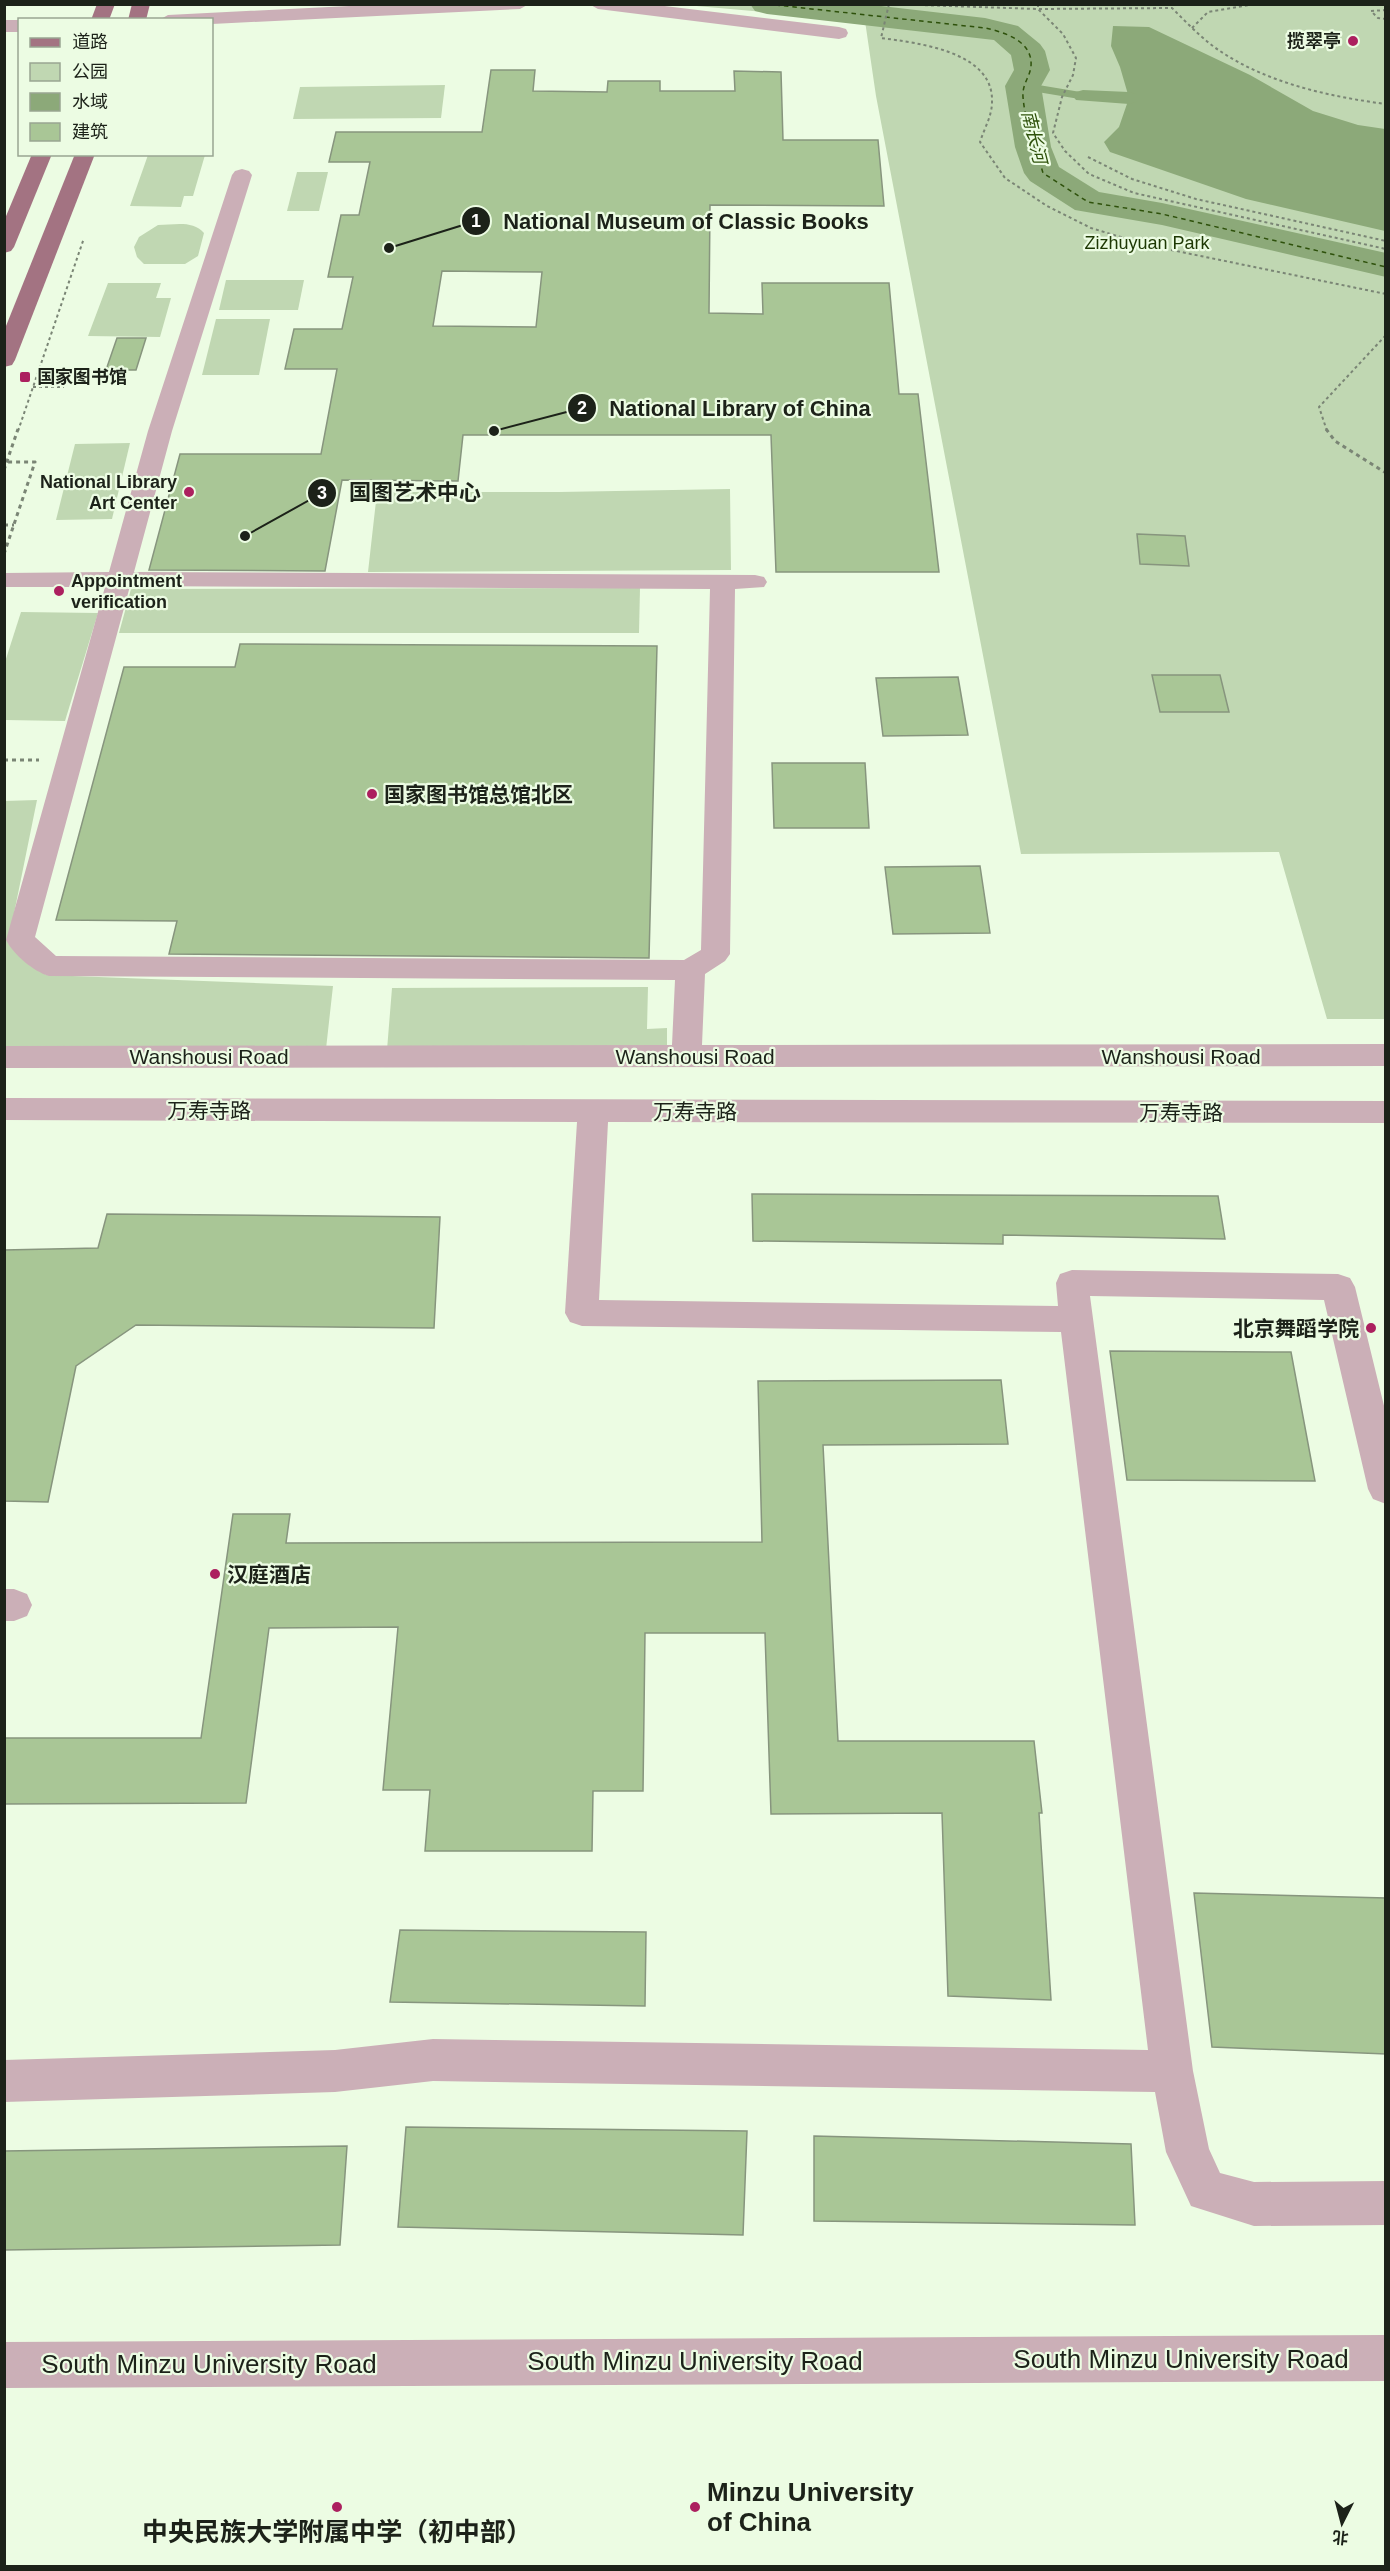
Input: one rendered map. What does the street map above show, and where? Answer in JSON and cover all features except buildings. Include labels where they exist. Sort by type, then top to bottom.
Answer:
[{"type":"main road","points":[[4,247],[11,214],[41,156]]},
{"type":"main road","points":[[4,360],[84,156]]},
{"type":"street","points":[[212,18],[520,4]]},
{"type":"street","points":[[598,4],[839,33]]},
{"type":"street","points":[[242,175],[160,431],[20,940],[49,966],[690,969],[715,954],[723,582]]},
{"type":"street","points":[[4,580],[755,582]]},
{"type":"street","points":[[687,1056],[690,969]]},
{"type":"street","name":"Wanshousi Road","points":[[4,1057],[1386,1055]]},
{"type":"street","name":"万寿寺路","points":[[4,1109],[1386,1112]]},
{"type":"street","points":[[593,1111],[582,1313],[1077,1319]]},
{"type":"street","points":[[1386,1489],[1338,1287],[1072,1283],[1172,2071],[1188,2152],[1206,2191],[1254,2204],[1386,2203]]},
{"type":"street","points":[[4,2081],[335,2071],[434,2060],[1172,2071]]},
{"type":"street","name":"South Minzu University Road","points":[[4,2365],[1386,2358]]},
{"type":"path","points":[[1038,4],[1038,9],[1063,34],[1076,58],[1073,75],[1062,97],[1053,133],[1065,151],[1089,174],[1134,193],[1386,249]]},
{"type":"path","points":[[1192,28],[1208,12],[1255,4]]},
{"type":"path","points":[[1386,104],[1284,81],[1227,55],[1192,28],[1172,8],[1038,9],[888,6],[881,38],[938,48],[975,64],[988,81],[993,99],[980,142],[1005,178],[1047,206],[1091,228],[1147,245],[1386,294]]},
{"type":"path","points":[[1386,10],[1371,11],[1378,18],[1386,19]]},
{"type":"path","points":[[1088,157],[1132,179],[1196,199],[1386,241]]},
{"type":"path","points":[[4,470],[86,232]]},
{"type":"path","points":[[1386,335],[1319,406],[1321,424],[1336,443],[1386,472]]},
{"type":"path","points":[[33,387],[64,387]]},
{"type":"path","points":[[4,554],[35,462],[7,462]]},
{"type":"path","points":[[4,525],[14,525]]},
{"type":"green space","name":"Zizhuyuan Park","points":[[685,5],[1385,5],[1385,1019],[1327,1019],[1279,852],[1021,854],[876,96],[865,21]]},
{"type":"green space","points":[[445,85],[441,118],[293,119],[300,87]]},
{"type":"green space","points":[[148,156],[205,156],[193,196],[184,196],[181,207],[130,206]]},
{"type":"green space","points":[[297,172],[328,172],[319,211],[287,211]]},
{"type":"green space","points":[[183,224],[200,229],[204,233],[198,256],[185,264],[144,264],[137,257],[134,247],[139,237],[158,225]]},
{"type":"green space","points":[[226,280],[304,280],[298,310],[219,310]]},
{"type":"green space","points":[[108,283],[161,283],[156,298],[171,298],[160,337],[88,336]]},
{"type":"green space","points":[[216,319],[270,319],[259,375],[202,375]]},
{"type":"green space","points":[[130,443],[112,519],[56,520],[75,444]]},
{"type":"green space","points":[[730,489],[731,570],[368,572],[376,501],[385,492]]},
{"type":"green space","points":[[640,588],[639,633],[119,633],[131,589]]},
{"type":"green space","points":[[21,612],[98,613],[65,721],[5,720],[5,662]]},
{"type":"green space","points":[[37,800],[8,943],[46,975],[333,986],[326,1049],[5,1048],[4,801]]},
{"type":"green space","points":[[648,987],[647,1029],[667,1028],[667,1050],[387,1050],[392,988]]},
{"type":"water","points":[[1113,26],[1149,27],[1250,75],[1313,111],[1358,125],[1385,129],[1385,231],[1246,199],[1110,152],[1104,142],[1119,127],[1129,98],[1111,46]]},
{"type":"waterway","name":"南长河","points":[[767,4],[985,28],[1006,33],[1028,51],[1032,70],[1023,86],[1033,147],[1043,173],[1088,202],[1162,214],[1386,265]]},
{"type":"waterway","points":[[1023,86],[1083,96]]},
{"type":"waterway","points":[[1083,96],[1129,98]]},
{"type":"ferry route","points":[[767,4],[985,28],[1008,35],[1022,44],[1030,57],[1031,66],[1024,88],[1024,107],[1043,173],[1088,202],[1162,214],[1386,267]]},
{"type":"place","name":"揽翠亭","points":[[1353,41]]},
{"type":"place","name":"National Museum of Classic Books","points":[[389,248]]},
{"type":"place","name":"国家图书馆","points":[[25,377]]},
{"type":"place","name":"National Library of China","points":[[494,431]]},
{"type":"place","name":"National Library Art Center","points":[[189,492]]},
{"type":"place","name":"国图艺术中心","points":[[245,536]]},
{"type":"place","name":"Appointment verification","points":[[59,591]]},
{"type":"place","name":"国家图书馆总馆北区","points":[[372,794]]},
{"type":"place","name":"北京舞蹈学院","points":[[1371,1328]]},
{"type":"place","name":"汉庭酒店","points":[[215,1574]]},
{"type":"place","name":"中央民族大学附属中学（初中部）","points":[[337,2507]]},
{"type":"place","name":"Minzu University of China","points":[[695,2507]]}]
